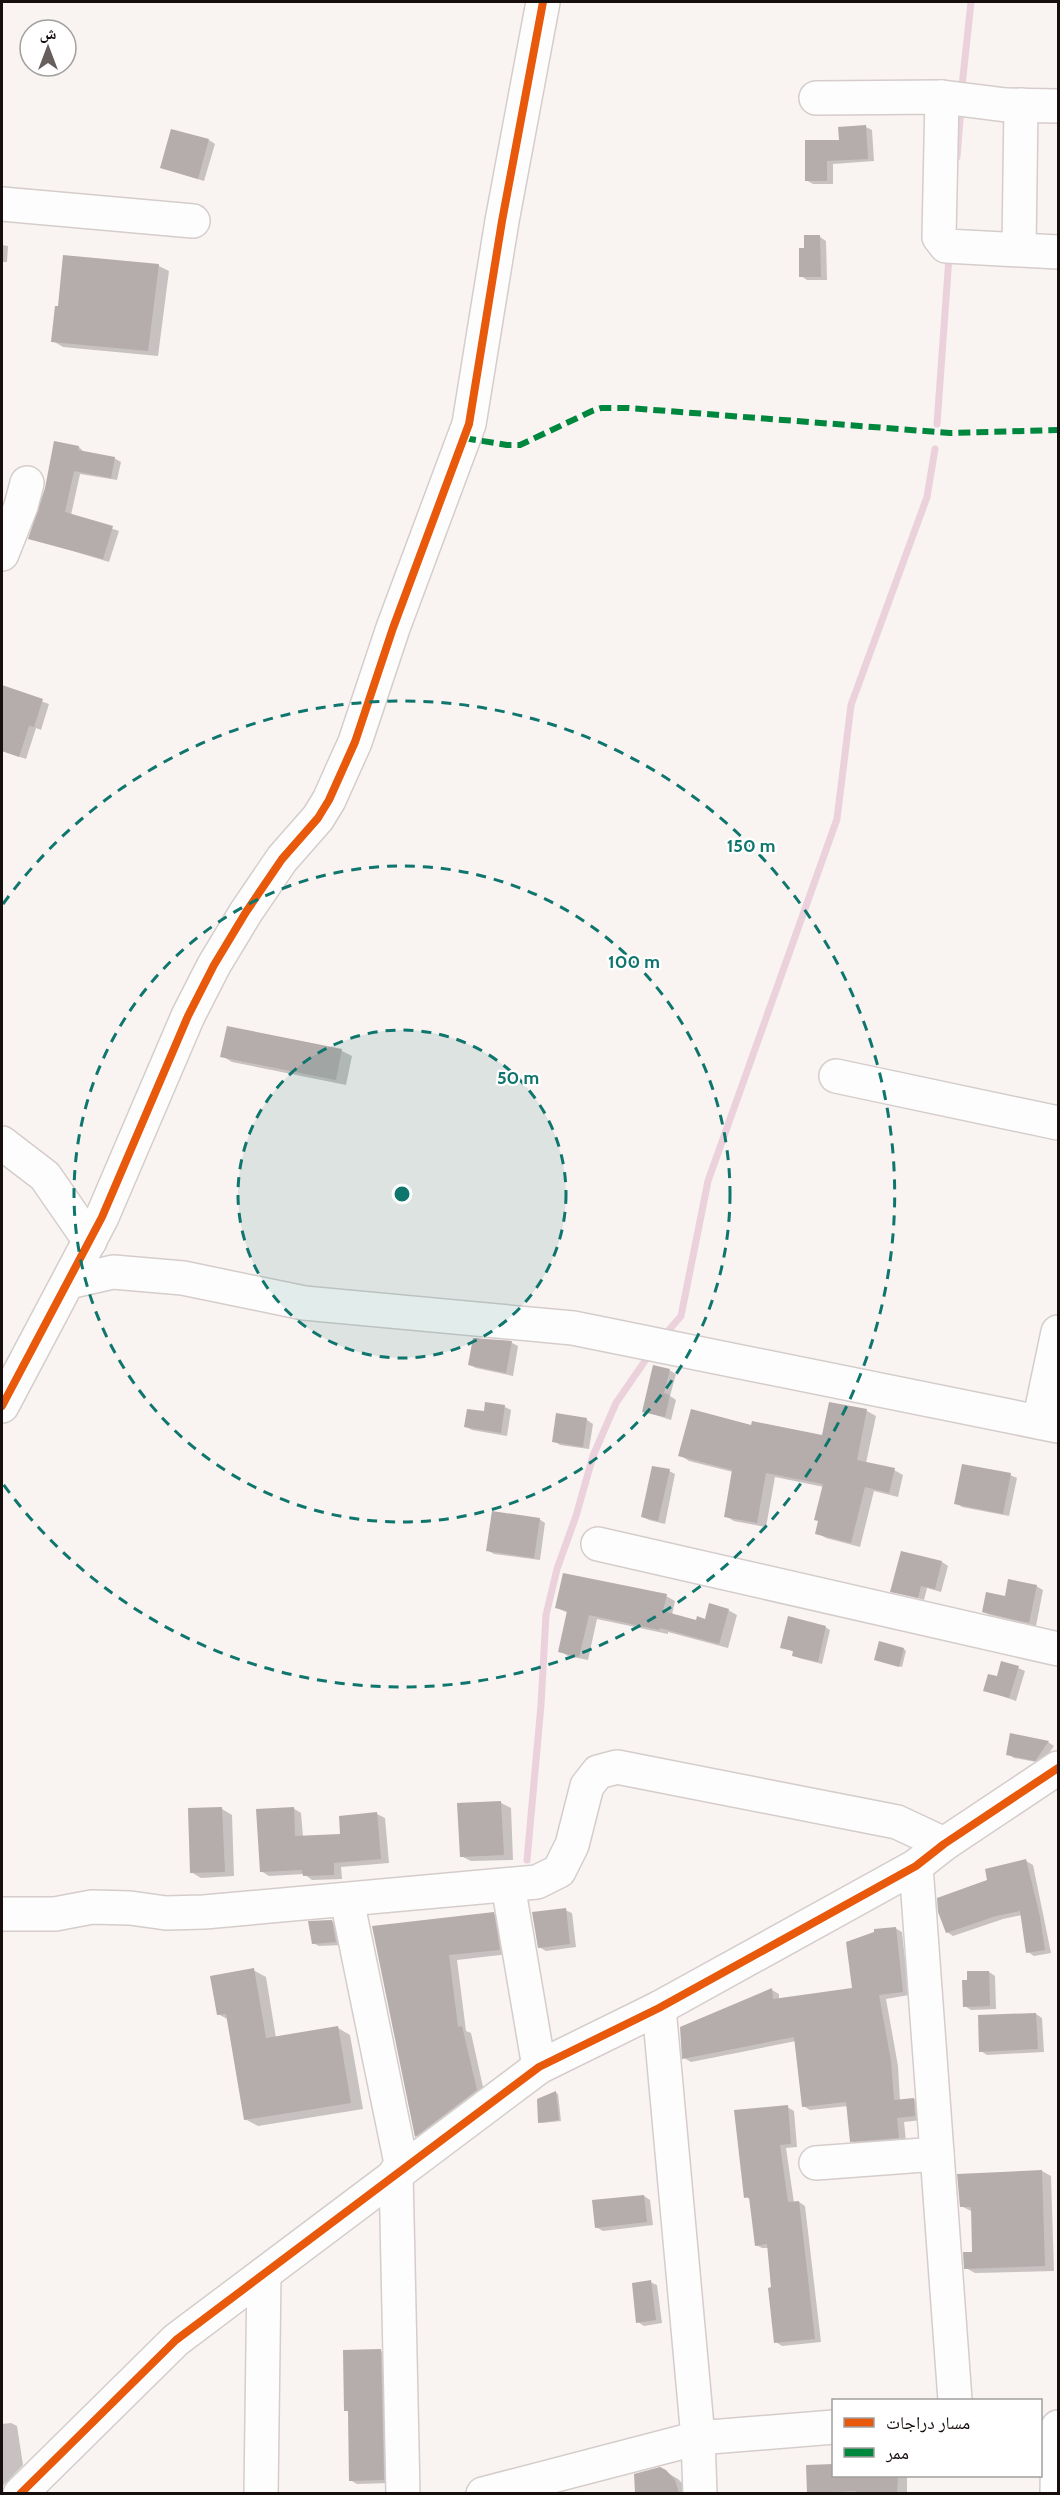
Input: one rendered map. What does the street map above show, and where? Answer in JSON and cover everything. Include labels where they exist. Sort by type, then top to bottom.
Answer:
[{"type":"street","points":[[2,1406],[90,1241],[188,1016],[214,965],[282,858],[318,818],[330,800],[355,742],[393,628],[469,424],[502,221],[543,2]]},
{"type":"street","points":[[816,98],[942,97],[1021,105],[1059,106]]},
{"type":"street","points":[[942,97],[939,237],[946,246],[1059,252]]},
{"type":"street","points":[[1019,249],[1021,105]]},
{"type":"street","points":[[2,204],[193,221]]},
{"type":"street","points":[[2,554],[21,506],[27,483]]},
{"type":"street","points":[[836,1076],[1059,1123]]},
{"type":"street","points":[[2,1143],[45,1176],[90,1241]]},
{"type":"street","points":[[69,1282],[113,1272],[183,1278],[304,1303],[573,1328],[1049,1424],[1059,1332]]},
{"type":"street","points":[[598,1544],[1059,1650]]},
{"type":"street","points":[[2,1914],[55,1914],[92,1907],[130,1908],[166,1913],[204,1912],[537,1882],[559,1872],[572,1845],[587,1786],[598,1772],[617,1767],[897,1822],[944,1844]]},
{"type":"street","points":[[20,2493],[176,2340],[399,2170],[539,2067],[659,2008],[916,1866],[944,1844],[1059,1768]]},
{"type":"street","points":[[916,1866],[954,2399]]},
{"type":"street","points":[[508,1885],[539,2067]]},
{"type":"street","points":[[347,1900],[399,2170],[403,2493]]},
{"type":"street","points":[[659,2008],[699,2438],[700,2493]]},
{"type":"street","points":[[816,2163],[937,2154]]},
{"type":"street","points":[[261,2493],[264,2274]]},
{"type":"street","points":[[1042,2410],[1059,2408]]},
{"type":"street","points":[[483,2493],[699,2438],[832,2427]]},
{"type":"street","points":[[1057,2493],[1059,2427]]},
{"type":"building","points":[[866,125],[868,159],[827,161],[827,181],[805,181],[805,140],[839,140],[838,127]]},
{"type":"building","points":[[171,129],[209,139],[198,179],[160,168]]},
{"type":"building","points":[[804,235],[820,235],[821,277],[799,277],[799,248],[804,248]]},
{"type":"building","points":[[63,255],[159,264],[148,351],[51,342],[55,306],[58,306]]},
{"type":"building","points":[[54,441],[79,446],[78,450],[115,457],[111,478],[74,471],[65,512],[113,526],[103,559],[28,539],[45,488]]},
{"type":"building","points":[[2,685],[43,699],[34,727],[29,726],[19,757],[2,751]]},
{"type":"building","points":[[227,1026],[342,1049],[336,1080],[220,1057]]},
{"type":"building","points":[[473,1338],[512,1341],[506,1373],[468,1365]]},
{"type":"building","points":[[653,1365],[670,1369],[664,1393],[670,1395],[665,1417],[642,1412]]},
{"type":"building","points":[[485,1402],[505,1405],[501,1433],[464,1427],[467,1409],[484,1411]]},
{"type":"building","points":[[829,1402],[867,1409],[857,1460],[895,1468],[889,1493],[865,1487],[851,1543],[815,1534],[818,1521],[814,1520],[823,1484],[766,1473],[757,1523],[724,1517],[732,1470],[678,1456],[691,1409],[751,1425],[752,1421],[822,1435]]},
{"type":"building","points":[[556,1413],[587,1418],[583,1447],[552,1442]]},
{"type":"building","points":[[962,1464],[1011,1473],[1003,1514],[954,1504]]},
{"type":"building","points":[[652,1466],[670,1469],[658,1521],[641,1517]]},
{"type":"building","points":[[492,1511],[540,1518],[534,1558],[486,1551]]},
{"type":"building","points":[[901,1551],[942,1561],[935,1589],[921,1586],[918,1598],[890,1592]]},
{"type":"building","points":[[563,1573],[667,1594],[663,1611],[696,1620],[697,1616],[705,1619],[709,1603],[729,1609],[719,1644],[660,1628],[659,1630],[589,1615],[579,1657],[558,1652],[567,1611],[555,1608]]},
{"type":"building","points":[[1008,1579],[1037,1585],[1029,1623],[982,1612],[986,1592],[1005,1596]]},
{"type":"building","points":[[788,1616],[826,1626],[818,1662],[792,1656],[793,1651],[780,1648]]},
{"type":"building","points":[[879,1641],[904,1648],[899,1667],[874,1660]]},
{"type":"building","points":[[1001,1661],[1019,1666],[1009,1698],[983,1691],[988,1674],[997,1676]]},
{"type":"building","points":[[1010,1733],[1049,1741],[1035,1761],[1006,1755]]},
{"type":"building","points":[[501,1801],[504,1855],[460,1857],[457,1803]]},
{"type":"building","points":[[222,1807],[225,1872],[190,1873],[188,1808]]},
{"type":"building","points":[[294,1807],[295,1836],[340,1834],[339,1816],[377,1812],[381,1859],[334,1863],[334,1875],[303,1876],[302,1870],[260,1872],[256,1809]]},
{"type":"building","points":[[1026,1859],[1040,1917],[1045,1950],[1026,1953],[1020,1911],[996,1916],[946,1933],[938,1912],[937,1898],[987,1880],[985,1869]]},
{"type":"building","points":[[566,1908],[570,1944],[538,1948],[532,1912]]},
{"type":"building","points":[[494,1912],[500,1950],[449,1955],[458,2027],[462,2026],[477,2090],[415,2137],[372,1926]]},
{"type":"building","points":[[332,1920],[336,1942],[312,1944],[308,1921]]},
{"type":"building","points":[[896,1927],[903,1992],[879,1995],[891,2061],[894,2100],[914,2098],[915,2116],[897,2118],[899,2138],[850,2142],[846,2102],[802,2107],[794,2037],[682,2059],[680,2027],[772,1988],[773,1999],[852,1988],[846,1942],[874,1932],[874,1929]]},
{"type":"building","points":[[254,1968],[266,2038],[338,2026],[351,2103],[244,2120],[226,2014],[217,2015],[210,1976]]},
{"type":"building","points":[[967,1971],[989,1971],[990,2006],[963,2007],[962,1980],[967,1980]]},
{"type":"building","points":[[1036,2013],[1038,2049],[979,2052],[978,2015]]},
{"type":"building","points":[[556,2091],[559,2120],[538,2123],[537,2099]]},
{"type":"building","points":[[788,2105],[791,2144],[780,2145],[788,2202],[799,2201],[815,2339],[774,2343],[768,2288],[771,2287],[767,2244],[755,2246],[749,2197],[744,2198],[734,2110]]},
{"type":"building","points":[[1042,2170],[1045,2266],[964,2269],[963,2252],[972,2252],[971,2207],[960,2207],[957,2174]]},
{"type":"building","points":[[644,2195],[647,2222],[595,2228],[592,2200]]},
{"type":"building","points":[[651,2280],[656,2320],[636,2323],[632,2283]]},
{"type":"building","points":[[381,2349],[384,2480],[349,2481],[348,2411],[344,2411],[343,2350]]},
{"type":"building","points":[[832,2464],[832,2477],[898,2477],[897,2493],[856,2493],[856,2491],[807,2493],[806,2465]]},
{"type":"building","points":[[660,2467],[675,2480],[679,2493],[635,2493],[634,2474]]},
{"type":"waterway","points":[[962,86],[971,2]]},
{"type":"waterway","points":[[957,157],[961,108]]},
{"type":"waterway","points":[[937,424],[949,257]]},
{"type":"waterway","points":[[669,1330],[681,1316],[708,1181],[837,819],[851,705],[927,497],[935,449]]},
{"type":"waterway","points":[[527,1860],[541,1705],[546,1615],[557,1569],[576,1516],[593,1456],[616,1403],[649,1355]]},
{"type":"marked path","points":[[464,438],[520,445],[601,408],[629,408],[950,433],[1058,430]]},
{"type":"cycle path","points":[[2,1406],[102,1217],[188,1016],[214,965],[282,859],[318,818],[329,800],[355,742],[393,628],[469,424],[502,221],[543,2]]},
{"type":"cycle path","points":[[20,2494],[176,2340],[539,2067],[659,2008],[916,1866],[944,1844],[1058,1768]]}]
